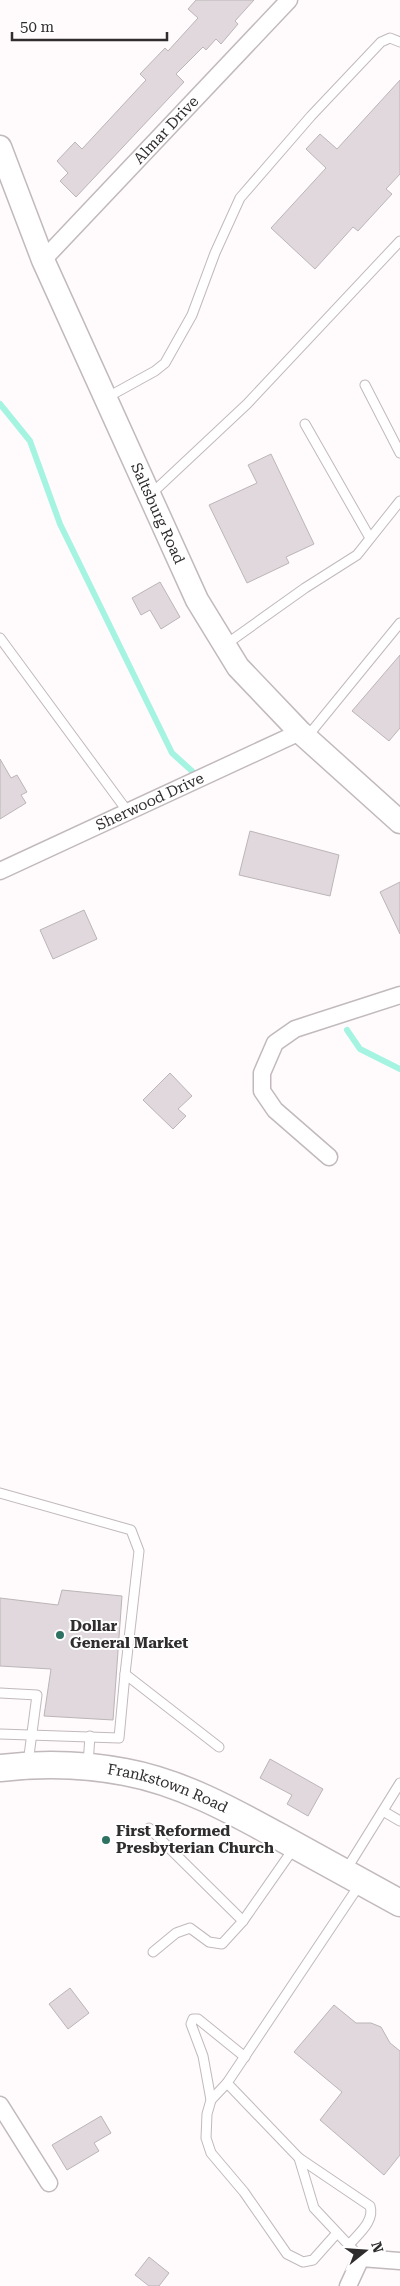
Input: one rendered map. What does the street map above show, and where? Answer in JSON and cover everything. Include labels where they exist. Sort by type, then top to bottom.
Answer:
[{"type":"main road","name":"Saltsburg Road","points":[[0,147],[43,260],[197,600],[238,667],[303,734],[400,822]]},
{"type":"main road","name":"Frankstown Road","points":[[0,1768],[28,1766],[88,1767],[127,1772],[201,1797],[236,1812],[400,1903]]},
{"type":"street","name":"Almar Drive","points":[[43,260],[289,0]]},
{"type":"street","name":"Sherwood Drive","points":[[0,871],[303,734]]},
{"type":"street","points":[[329,1157],[274,1110],[262,1092],[262,1073],[275,1043],[295,1029],[400,995]]},
{"type":"street","points":[[0,2105],[49,2183]]},
{"type":"street","points":[[348,2286],[361,2258],[400,2260]]},
{"type":"lane","points":[[106,398],[155,372],[164,363],[192,315],[215,253],[240,198],[311,116],[381,42],[390,38],[400,42]]},
{"type":"lane","points":[[150,495],[248,404],[400,241]]},
{"type":"lane","points":[[365,385],[400,452]]},
{"type":"lane","points":[[305,424],[370,538]]},
{"type":"lane","points":[[224,645],[305,588],[357,555],[400,501]]},
{"type":"lane","points":[[303,734],[400,623]]},
{"type":"lane","points":[[0,638],[128,812]]},
{"type":"lane","points":[[0,1493],[130,1530],[139,1551],[119,1738],[0,1734]]},
{"type":"lane","points":[[125,1674],[219,1747]]},
{"type":"lane","points":[[0,1693],[37,1696],[28,1766]]},
{"type":"lane","points":[[88,1767],[90,1736]]},
{"type":"lane","points":[[211,2100],[228,2083],[353,1877],[383,1811],[400,1783]]},
{"type":"lane","points":[[383,1811],[400,1821]]},
{"type":"lane","points":[[149,1828],[243,1921]]},
{"type":"lane","points":[[153,1952],[176,1933],[190,1928],[209,1942],[222,1944],[243,1921],[295,1845]]},
{"type":"lane","points":[[245,2056],[198,2019],[192,2019],[191,2024],[203,2056],[211,2100],[207,2114],[206,2138],[211,2154],[244,2192],[287,2254],[303,2262],[313,2260],[338,2233]]},
{"type":"lane","points":[[228,2083],[299,2158],[370,2206],[372,2212],[370,2219],[349,2245]]},
{"type":"lane","points":[[299,2158],[314,2208],[361,2258]]},
{"type":"building","points":[[196,0],[254,0],[235,21],[238,24],[221,44],[216,39],[206,50],[203,47],[176,74],[184,82],[76,197],[60,181],[68,173],[57,161],[75,142],[82,149],[146,80],[140,74],[165,48],[168,51],[198,18],[188,9]]},
{"type":"building","points":[[400,80],[400,174],[386,189],[392,194],[358,231],[353,227],[315,269],[271,228],[326,168],[306,149],[320,134],[337,149]]},
{"type":"building","points":[[271,454],[314,544],[286,557],[289,563],[247,583],[209,505],[257,483],[248,465]]},
{"type":"building","points":[[160,582],[180,617],[161,629],[150,610],[141,615],[132,598]]},
{"type":"building","points":[[400,655],[400,728],[389,741],[352,711]]},
{"type":"building","points":[[0,759],[11,778],[17,775],[27,792],[21,795],[26,803],[0,819]]},
{"type":"building","points":[[250,831],[339,855],[330,896],[239,875]]},
{"type":"building","points":[[400,882],[400,934],[380,892]]},
{"type":"building","points":[[84,910],[97,939],[53,959],[40,930]]},
{"type":"building","points":[[170,1073],[192,1096],[178,1109],[186,1116],[173,1129],[143,1100]]},
{"type":"building","name":"Dollar General Market","points":[[62,1590],[122,1596],[113,1720],[44,1716],[51,1669],[0,1666],[0,1598],[58,1605]]},
{"type":"building","points":[[270,1759],[323,1789],[308,1816],[287,1804],[292,1795],[260,1778]]},
{"type":"building","points":[[70,1988],[89,2013],[68,2029],[49,2004]]},
{"type":"building","points":[[334,2005],[356,2023],[371,2023],[381,2027],[390,2043],[400,2051],[400,2155],[384,2175],[320,2120],[342,2092],[294,2052]]},
{"type":"building","points":[[101,2116],[111,2133],[94,2143],[99,2151],[67,2170],[52,2145]]},
{"type":"building","points":[[149,2257],[169,2273],[159,2286],[149,2286],[135,2275]]},
{"type":"waterway","points":[[0,404],[30,441],[60,524],[172,753],[193,772]]},
{"type":"waterway","points":[[347,1030],[360,1049],[400,1069]]},
{"type":"place","name":"Dollar General Market","points":[[60,1635]]},
{"type":"place","name":"First Reformed Presbyterian Church","points":[[106,1840]]}]
